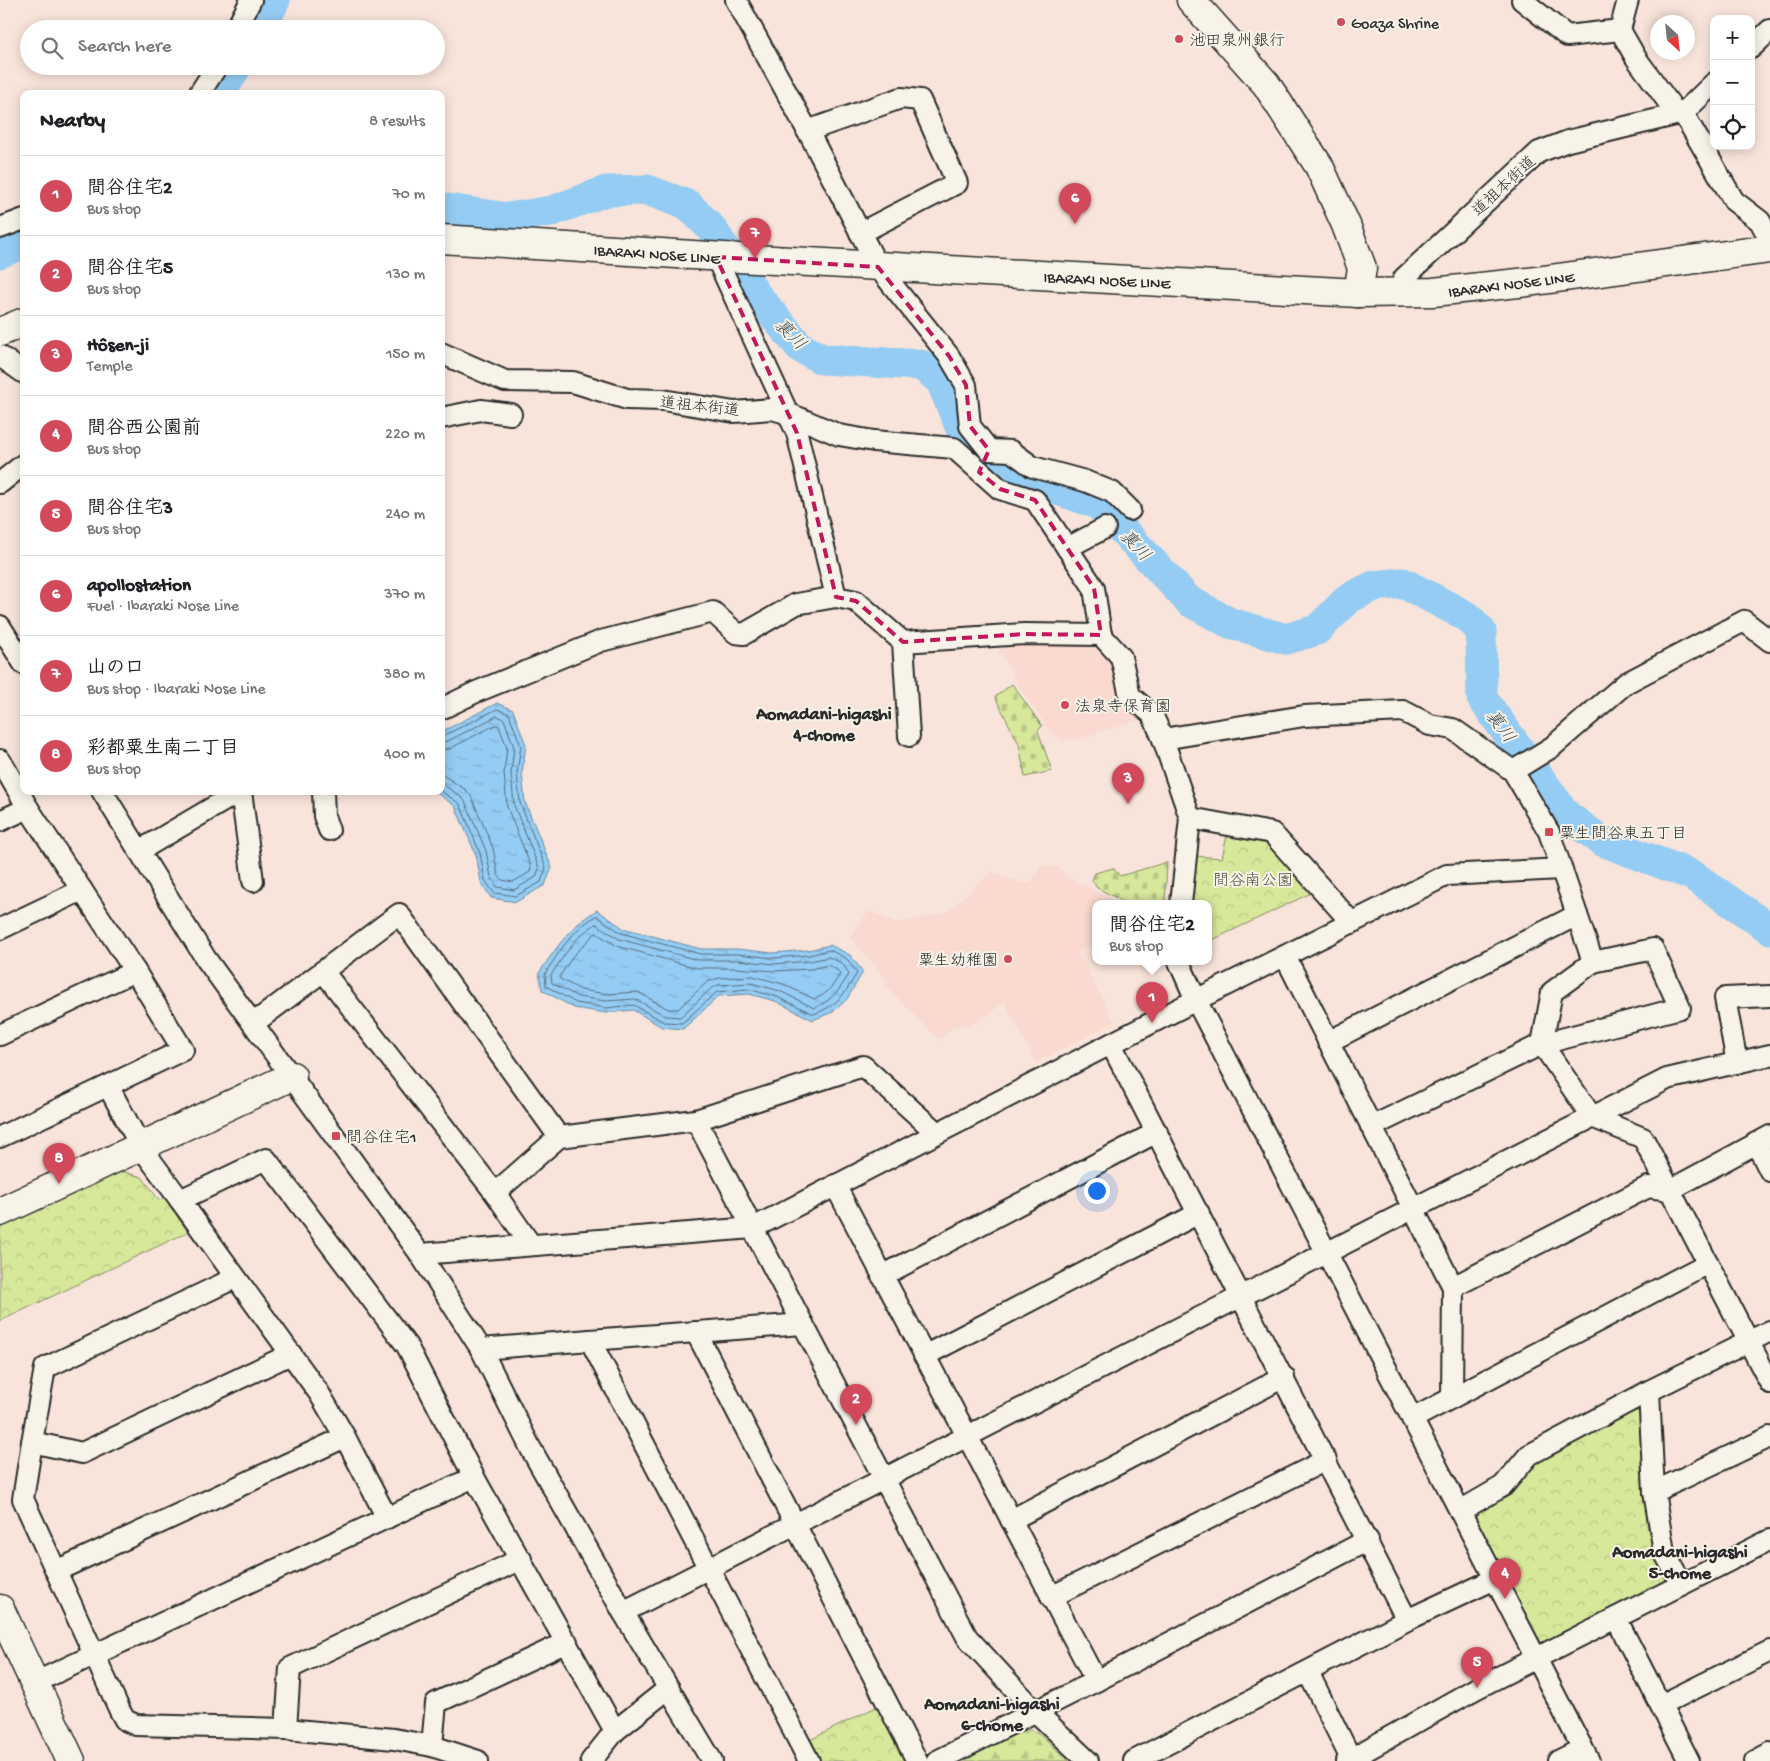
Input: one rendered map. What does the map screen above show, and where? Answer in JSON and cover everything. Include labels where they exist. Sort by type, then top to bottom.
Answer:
[{"type":"main road","points":[[1191,0],[1266,84],[1319,166],[1346,225],[1362,268],[1358,293]]},
{"type":"main road","name":"IBARAKI NOSE LINE","points":[[445,239],[755,260],[1358,293],[1433,292],[1528,282],[1770,248]]},
{"type":"main road","points":[[0,332],[20,324]]},
{"type":"main road","points":[[0,1212],[292,1076]]},
{"type":"main road","points":[[0,1609],[71,1761]]},
{"type":"street","points":[[241,20],[251,0]]},
{"type":"street","points":[[736,0],[878,267],[949,356],[966,385],[970,426],[989,450],[1011,451],[1033,467],[1085,481],[1112,492],[1130,510]]},
{"type":"street","points":[[1522,0],[1567,36],[1620,30]]},
{"type":"street","points":[[1628,0],[1620,30],[1636,58],[1680,113],[1734,201],[1760,221],[1770,240]]},
{"type":"street","points":[[1755,44],[1770,30]]},
{"type":"street","points":[[202,90],[211,75]]},
{"type":"street","name":"道祖本街道","points":[[1399,292],[1404,278],[1539,152],[1568,141],[1680,113],[1710,87]]},
{"type":"street","points":[[807,131],[901,98],[920,100],[957,183],[860,233]]},
{"type":"street","points":[[0,228],[20,220]]},
{"type":"street","points":[[716,257],[790,414],[797,433],[836,598]]},
{"type":"street","name":"道祖本街道","points":[[445,355],[505,381],[574,382],[627,399],[663,400],[734,412],[772,409],[790,414],[839,435],[874,441],[954,448],[1000,489],[1035,500],[1067,548]]},
{"type":"street","points":[[0,356],[20,370]]},
{"type":"street","points":[[445,417],[481,410],[511,414]]},
{"type":"street","points":[[979,472],[989,450]]},
{"type":"street","points":[[0,483],[20,467]]},
{"type":"street","points":[[1105,528],[1067,548],[1094,588],[1101,636],[1120,657],[1130,696],[1152,714],[1190,818],[1181,900]]},
{"type":"street","points":[[445,707],[476,692],[601,641],[713,612],[736,634],[744,634],[796,604],[836,598],[856,601],[903,642],[910,736]]},
{"type":"street","points":[[1513,772],[1552,746],[1626,682],[1744,621],[1770,641]]},
{"type":"street","points":[[0,626],[20,658]]},
{"type":"street","points":[[903,642],[1024,634],[1101,636]]},
{"type":"street","points":[[1163,740],[1304,716],[1403,711],[1430,724],[1453,729],[1513,772],[1549,832],[1593,962]]},
{"type":"street","points":[[0,760],[20,794]]},
{"type":"street","points":[[0,1137],[184,1050],[20,795]]},
{"type":"street","points":[[104,795],[206,959],[420,1254],[481,1349],[531,1449],[623,1612],[712,1761]]},
{"type":"street","points":[[139,851],[231,795]]},
{"type":"street","points":[[242,795],[253,881]]},
{"type":"street","points":[[323,795],[324,816],[329,830]]},
{"type":"street","points":[[0,821],[28,808]]},
{"type":"street","points":[[1190,818],[1272,833],[1352,923]]},
{"type":"street","points":[[420,1254],[753,1228],[1196,1000],[1447,875],[1561,868]]},
{"type":"street","points":[[0,929],[82,890]]},
{"type":"street","points":[[254,1023],[399,914],[559,1137]]},
{"type":"street","points":[[1328,1042],[1578,916]]},
{"type":"street","points":[[1372,1126],[1542,1044],[1680,1008],[1653,949],[1593,962],[1552,992],[1542,1044],[1592,1117],[1643,1138],[1770,1383]]},
{"type":"street","points":[[1285,956],[1453,1286],[1452,1397]]},
{"type":"street","points":[[1180,965],[1196,1000],[1586,1755],[1558,1761]]},
{"type":"street","points":[[0,1035],[135,971]]},
{"type":"street","points":[[323,971],[495,1193],[530,1245]]},
{"type":"street","points":[[1737,1063],[1725,998],[1770,996]]},
{"type":"street","points":[[1111,1044],[1368,1540],[1407,1620]]},
{"type":"street","points":[[623,1612],[1667,1079],[1770,1055]]},
{"type":"street","points":[[495,1193],[559,1137],[696,1120],[863,1066],[937,1133]]},
{"type":"street","points":[[108,1086],[141,1147],[319,1392],[345,1437],[387,1518]]},
{"type":"street","points":[[696,1120],[967,1637],[1036,1712],[1088,1761]]},
{"type":"street","points":[[882,1276],[1157,1132]]},
{"type":"street","points":[[1453,1286],[1648,1187],[1670,1190],[1763,1140],[1770,1171]]},
{"type":"street","points":[[180,1200],[266,1159],[407,1346],[474,1477],[615,1730]]},
{"type":"street","points":[[835,1186],[1096,1681]]},
{"type":"street","points":[[924,1356],[1199,1213]]},
{"type":"street","points":[[1412,1419],[1708,1263]]},
{"type":"street","points":[[235,1278],[45,1368],[22,1499],[120,1711],[129,1723],[136,1725],[286,1728],[394,1739],[432,1746],[478,1761]]},
{"type":"street","points":[[481,1349],[804,1324]]},
{"type":"street","points":[[1460,1511],[1503,1486],[1529,1455],[1649,1391],[1770,1331]]},
{"type":"street","points":[[696,1332],[917,1761]]},
{"type":"street","points":[[590,1340],[808,1761]]},
{"type":"street","points":[[32,1442],[82,1454],[291,1354]]},
{"type":"street","points":[[1011,1520],[1284,1377]]},
{"type":"street","points":[[1649,1391],[1654,1492],[1664,1552],[1682,1584]]},
{"type":"street","points":[[56,1571],[345,1437]]},
{"type":"street","points":[[1654,1492],[1770,1437]]},
{"type":"street","points":[[1051,1597],[1326,1460]]},
{"type":"street","points":[[34,1683],[474,1477]]},
{"type":"street","points":[[937,1761],[1036,1712],[1368,1540]]},
{"type":"street","points":[[1308,1672],[1349,1760],[1476,1688],[1770,1540]]},
{"type":"street","points":[[286,1728],[290,1668],[521,1559]]},
{"type":"street","points":[[1134,1761],[1407,1620],[1494,1579]]},
{"type":"street","points":[[1616,1618],[1689,1761]]},
{"type":"street","points":[[432,1746],[436,1703],[567,1642]]},
{"type":"street","points":[[1661,1705],[1770,1651]]},
{"type":"street","points":[[592,1761],[615,1730],[669,1688]]},
{"type":"street","points":[[1754,1761],[1770,1753]]},
{"type":"highlighted area","points":[[716,257],[878,267],[949,356],[966,385],[970,426],[989,450],[979,472],[1000,489],[1035,500],[1094,588],[1101,635],[1024,634],[903,642],[856,601],[836,597],[797,433]]},
{"type":"shaded area","points":[[996,644],[1099,646],[1110,656],[1138,720],[1066,741],[1051,733],[1016,681]]},
{"type":"shaded area","points":[[1041,865],[1059,868],[1066,877],[1110,900],[1092,900],[1092,944],[1078,952],[1114,1022],[1036,1062],[1005,1002],[972,1025],[955,1026],[939,1040],[885,985],[889,982],[850,937],[869,911],[897,923],[946,913],[991,872],[1025,884],[1031,882]]},
{"type":"green space","points":[[1012,684],[1042,726],[1038,731],[1052,771],[1025,777],[1019,744],[995,697]]},
{"type":"green space","name":"間谷南公園","points":[[1227,835],[1269,843],[1312,885],[1311,893],[1212,940],[1212,900],[1191,900],[1195,856],[1222,858]]},
{"type":"green space","points":[[1167,862],[1165,900],[1120,900],[1097,888],[1092,880],[1095,873],[1113,868],[1120,876]]},
{"type":"green space","points":[[121,1171],[142,1177],[159,1200],[165,1198],[188,1232],[0,1321],[0,1228]]},
{"type":"green space","points":[[1634,1411],[1638,1411],[1640,1416],[1648,1529],[1655,1553],[1667,1578],[1666,1583],[1547,1645],[1540,1644],[1476,1517],[1477,1511],[1511,1494],[1532,1463]]},
{"type":"green space","points":[[886,1702],[917,1761],[809,1761],[800,1745]]},
{"type":"green space","points":[[1029,1730],[1039,1733],[1069,1761],[961,1761],[1021,1731]]},
{"type":"water","points":[[497,703],[513,710],[526,745],[522,773],[525,802],[552,868],[545,885],[516,902],[491,898],[481,882],[476,855],[455,806],[440,795],[445,795],[445,730]]},
{"type":"water","points":[[597,910],[623,928],[701,949],[737,949],[773,953],[808,950],[830,945],[850,955],[863,972],[847,999],[833,1012],[813,1020],[775,1001],[749,994],[719,996],[683,1029],[662,1027],[633,1010],[606,1013],[574,1008],[542,990],[539,973],[572,930]]},
{"type":"waterway","points":[[265,20],[275,0]]},
{"type":"waterway","points":[[222,90],[232,75]]},
{"type":"waterway","name":"裏川","points":[[445,209],[508,218],[552,211],[606,191],[647,190],[688,205],[711,228],[757,296],[801,348],[822,359],[921,365],[941,381],[967,443],[990,466],[1098,504],[1189,601],[1230,623],[1286,639],[1317,630],[1349,598],[1374,586],[1403,583],[1468,617],[1481,631],[1482,698],[1566,815],[1602,841],[1692,875],[1770,929]]},
{"type":"waterway","points":[[0,253],[20,245]]},
{"type":"place","name":"Goaza Shrine","points":[[1341,22]]},
{"type":"place","name":"池田泉州銀行","points":[[1179,39]]},
{"type":"place","name":"apollostation","points":[[1075,224]]},
{"type":"place","name":"山の口","points":[[755,259]]},
{"type":"place","name":"法泉寺保育園","points":[[1065,705]]},
{"type":"place","name":"Hôsen-ji","points":[[1128,804]]},
{"type":"place","name":"粟生間谷東五丁目","points":[[1549,832]]},
{"type":"place","name":"粟生幼稚園","points":[[1008,959]]},
{"type":"place","name":"間谷住宅2","points":[[1152,1023]]},
{"type":"place","name":"間谷住宅1","points":[[336,1136]]},
{"type":"place","name":"彩都粟生南二丁目","points":[[59,1184]]},
{"type":"place","name":"間谷住宅5","points":[[856,1425]]},
{"type":"place","name":"間谷西公園前","points":[[1505,1599]]},
{"type":"place","name":"間谷住宅3","points":[[1477,1688]]},
{"type":"district","name":"Aomadani-higashi 4-chome","points":[[824,723]]},
{"type":"district","name":"Aomadani-higashi 5-chome","points":[[1680,1561]]},
{"type":"district","name":"Aomadani-higashi 6-chome","points":[[992,1714]]}]
